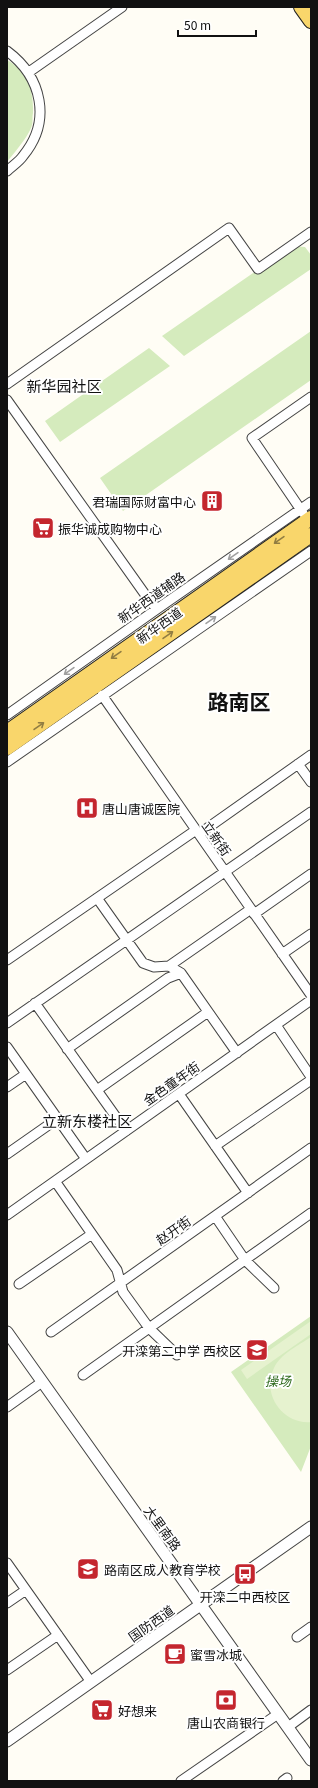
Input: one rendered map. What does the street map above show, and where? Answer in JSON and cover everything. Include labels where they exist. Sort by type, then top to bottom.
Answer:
[{"type":"main road","points":[[302,7],[311,21]]},
{"type":"main road","name":"新华西道","points":[[7,732],[307,516]]},
{"type":"main road","name":"新华西道","points":[[7,748],[311,535]]},
{"type":"street","points":[[29,72],[122,7]]},
{"type":"street","points":[[7,51],[29,72],[38,93],[40,121],[36,135],[23,156],[7,171]]},
{"type":"street","points":[[7,384],[229,228],[258,269],[310,236]]},
{"type":"street","points":[[307,516],[252,438],[311,397]]},
{"type":"street","points":[[7,400],[10,412],[157,609]]},
{"type":"street","name":"新华西道辅路","points":[[7,716],[157,609],[307,516],[311,502]]},
{"type":"street","points":[[7,762],[311,551]]},
{"type":"street","name":"立新街","points":[[102,695],[311,996]]},
{"type":"street","points":[[7,960],[311,755]]},
{"type":"street","points":[[298,764],[311,782]]},
{"type":"street","points":[[7,1023],[311,812]]},
{"type":"street","points":[[97,898],[143,963],[154,967],[169,966],[311,874]]},
{"type":"street","points":[[282,954],[311,934]]},
{"type":"street","points":[[169,966],[180,973],[237,1053]]},
{"type":"street","points":[[67,1049],[168,978],[180,973]]},
{"type":"street","name":"金色童年街","points":[[7,1215],[311,1000]]},
{"type":"street","points":[[35,1003],[126,1131]]},
{"type":"street","points":[[97,1090],[208,1012]]},
{"type":"street","points":[[276,1026],[311,1077]]},
{"type":"street","points":[[7,1047],[86,1159]]},
{"type":"street","points":[[7,1087],[26,1074]]},
{"type":"street","points":[[215,1146],[311,1080]]},
{"type":"street","points":[[179,1094],[248,1193]]},
{"type":"street","points":[[7,1154],[57,1118]]},
{"type":"street","name":"赵开街","points":[[51,1332],[311,1148]]},
{"type":"street","points":[[55,1181],[117,1270],[123,1292],[149,1328],[177,1355]]},
{"type":"street","points":[[83,1375],[311,1213]]},
{"type":"street","points":[[215,1216],[245,1260],[274,1288]]},
{"type":"street","points":[[19,1284],[92,1234]]},
{"type":"street","name":"大里南路","points":[[7,1332],[311,1760]]},
{"type":"street","points":[[7,1407],[42,1382]]},
{"type":"street","name":"国防西道","points":[[7,1741],[311,1527]]},
{"type":"street","points":[[7,1563],[91,1682]]},
{"type":"street","points":[[7,1603],[26,1590]]},
{"type":"street","points":[[297,1636],[311,1627]]},
{"type":"street","points":[[7,1670],[58,1635]]},
{"type":"street","points":[[288,1727],[311,1710]]},
{"type":"street","points":[[181,1781],[278,1714]]},
{"type":"green space","points":[[7,60],[20,70],[28,82],[32,97],[33,113],[32,124],[28,134],[7,162]]},
{"type":"green space","points":[[292,246],[305,247],[311,255],[311,269],[184,356],[162,336]]},
{"type":"green space","points":[[311,331],[311,380],[123,511],[100,478]]},
{"type":"green space","points":[[149,348],[170,366],[60,442],[45,421]]},
{"type":"green space","name":"操场","points":[[311,1316],[311,1446],[301,1472],[231,1372]]},
{"type":"green space","points":[[311,1321],[311,1334],[247,1379],[241,1370]]},
{"type":"green space","points":[[311,1337],[311,1422],[301,1422],[284,1413],[277,1406],[270,1388],[271,1378],[274,1368],[281,1358],[290,1350]]},
{"type":"place","name":"君瑞国际财富中心","points":[[212,501]]},
{"type":"place","name":"振华诚成购物中心","points":[[43,528]]},
{"type":"place","name":"唐山唐诚医院","points":[[87,808]]},
{"type":"place","name":"开滦第二中学 西校区","points":[[257,1350]]},
{"type":"place","name":"路南区成人教育学校","points":[[88,1569]]},
{"type":"place","name":"开滦二中西校区","points":[[245,1574]]},
{"type":"place","name":"蜜雪冰城","points":[[175,1654]]},
{"type":"place","name":"唐山农商银行","points":[[226,1700]]},
{"type":"place","name":"好想来","points":[[102,1710]]},
{"type":"district","name":"新华园社区","points":[[64,385]]},
{"type":"district","name":"路南区","points":[[239,701]]},
{"type":"district","name":"立新东楼社区","points":[[87,1120]]}]
